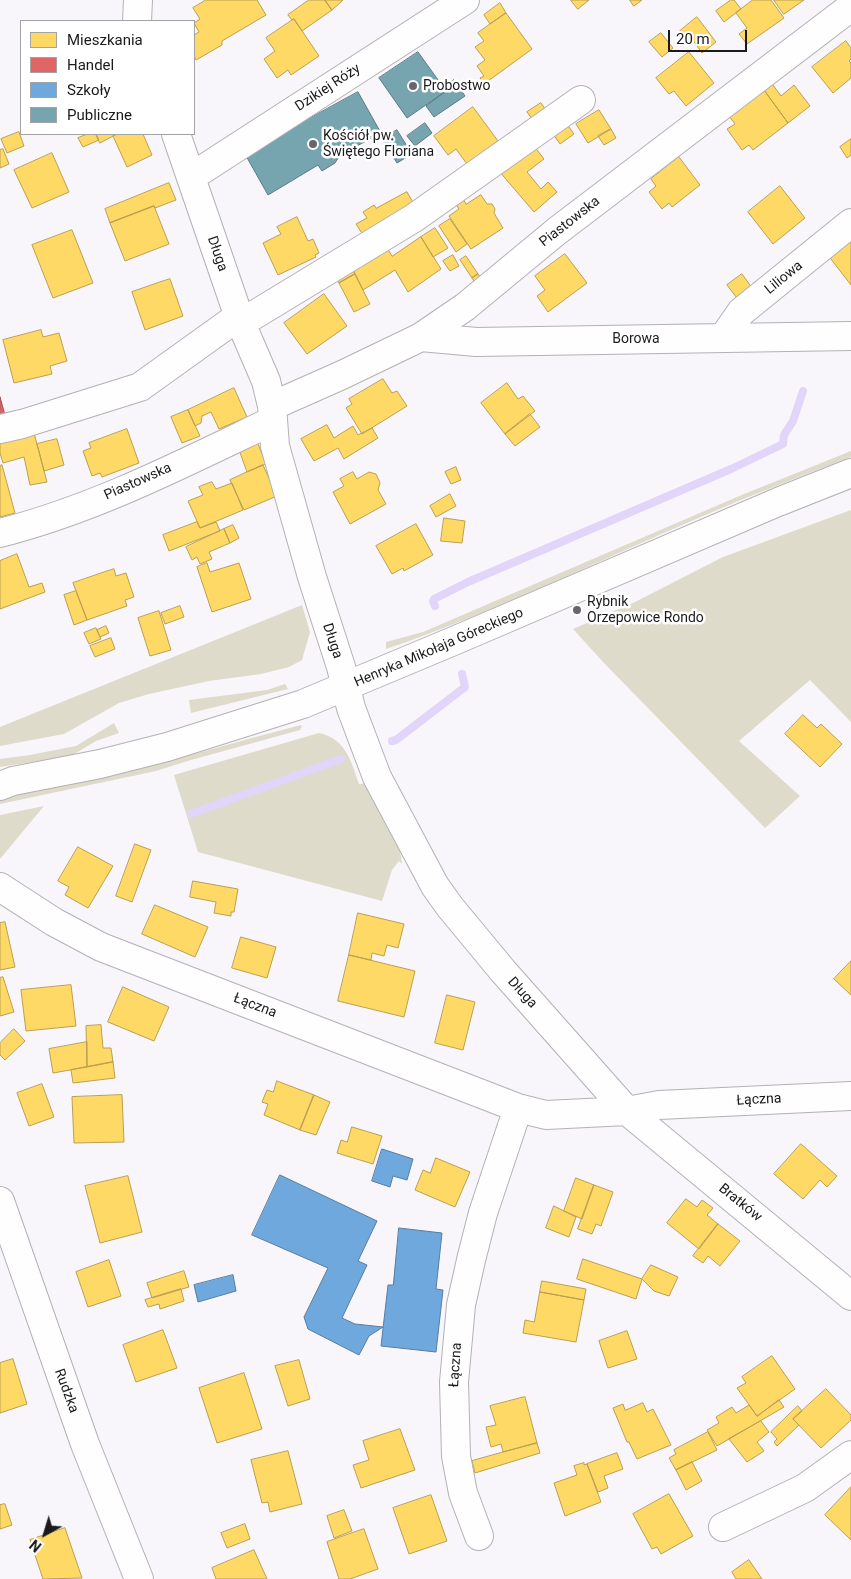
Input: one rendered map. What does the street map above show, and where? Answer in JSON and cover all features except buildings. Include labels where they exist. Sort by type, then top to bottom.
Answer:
[{"type":"street","points":[[137,20],[138,0]]},
{"type":"street","name":"Dzikiej Róży","points":[[191,177],[465,0]]},
{"type":"street","name":"Piastowska","points":[[0,533],[28,526],[85,505],[154,476],[342,375],[421,337],[465,306],[557,231],[851,8]]},
{"type":"street","points":[[0,429],[22,424],[140,387],[240,320],[414,218],[581,100]]},
{"type":"street","name":"Długa","points":[[176,135],[240,320],[266,381],[272,413],[275,446],[351,708],[377,776],[435,886],[450,907],[503,971],[627,1111]]},
{"type":"street","name":"Liliowa","points":[[723,338],[741,312],[851,223]]},
{"type":"street","name":"Borowa","points":[[421,337],[476,342],[851,336]]},
{"type":"street","name":"Henryka Mikołaja Góreckiego","points":[[4,783],[108,762],[176,745],[303,704],[751,513],[851,473]]},
{"type":"street","name":"Łączna","points":[[0,888],[54,922],[101,947],[518,1108],[546,1115],[627,1111],[659,1105],[851,1096]]},
{"type":"street","name":"Łączna","points":[[479,1536],[463,1493],[456,1456],[454,1382],[461,1305],[483,1213],[518,1108]]},
{"type":"street","name":"Bratków","points":[[627,1111],[851,1296]]},
{"type":"street","name":"Rudzka","points":[[0,1201],[78,1425],[139,1579]]},
{"type":"street","points":[[723,1526],[804,1488],[851,1455]]},
{"type":"shaded area","points":[[851,451],[851,457],[721,508],[507,603],[386,649],[386,642],[423,632],[744,494]]},
{"type":"shaded area","points":[[851,510],[851,722],[810,680],[739,741],[800,796],[765,828],[573,629],[635,602],[723,557]]},
{"type":"shaded area","points":[[302,605],[310,632],[302,660],[289,667],[261,674],[209,681],[149,694],[119,703],[64,734],[0,746],[0,727]]},
{"type":"shaded area","points":[[285,684],[288,689],[191,713],[189,700],[267,690]]},
{"type":"shaded area","points":[[114,723],[119,733],[96,741],[71,756],[0,767],[0,759],[76,746]]},
{"type":"shaded area","points":[[301,725],[300,730],[156,771],[0,804],[0,799],[111,776]]},
{"type":"shaded area","points":[[319,733],[336,740],[346,752],[359,784],[370,783],[400,850],[402,864],[399,861],[392,870],[382,901],[198,852],[174,775]]},
{"type":"shaded area","points":[[44,806],[0,859],[0,815]]},
{"type":"waterway","points":[[435,606],[434,599],[468,582],[731,469],[783,444],[784,435],[793,421],[803,391]]},
{"type":"waterway","points":[[392,741],[396,740],[465,687],[462,674]]},
{"type":"waterway","points":[[191,814],[341,759]]},
{"type":"place","name":"Probostwo","points":[[413,86]]},
{"type":"place","name":"Kościół pw. Świętego Floriana","points":[[313,144]]},
{"type":"place","name":"Rybnik Orzepowice Rondo","points":[[577,610]]}]
